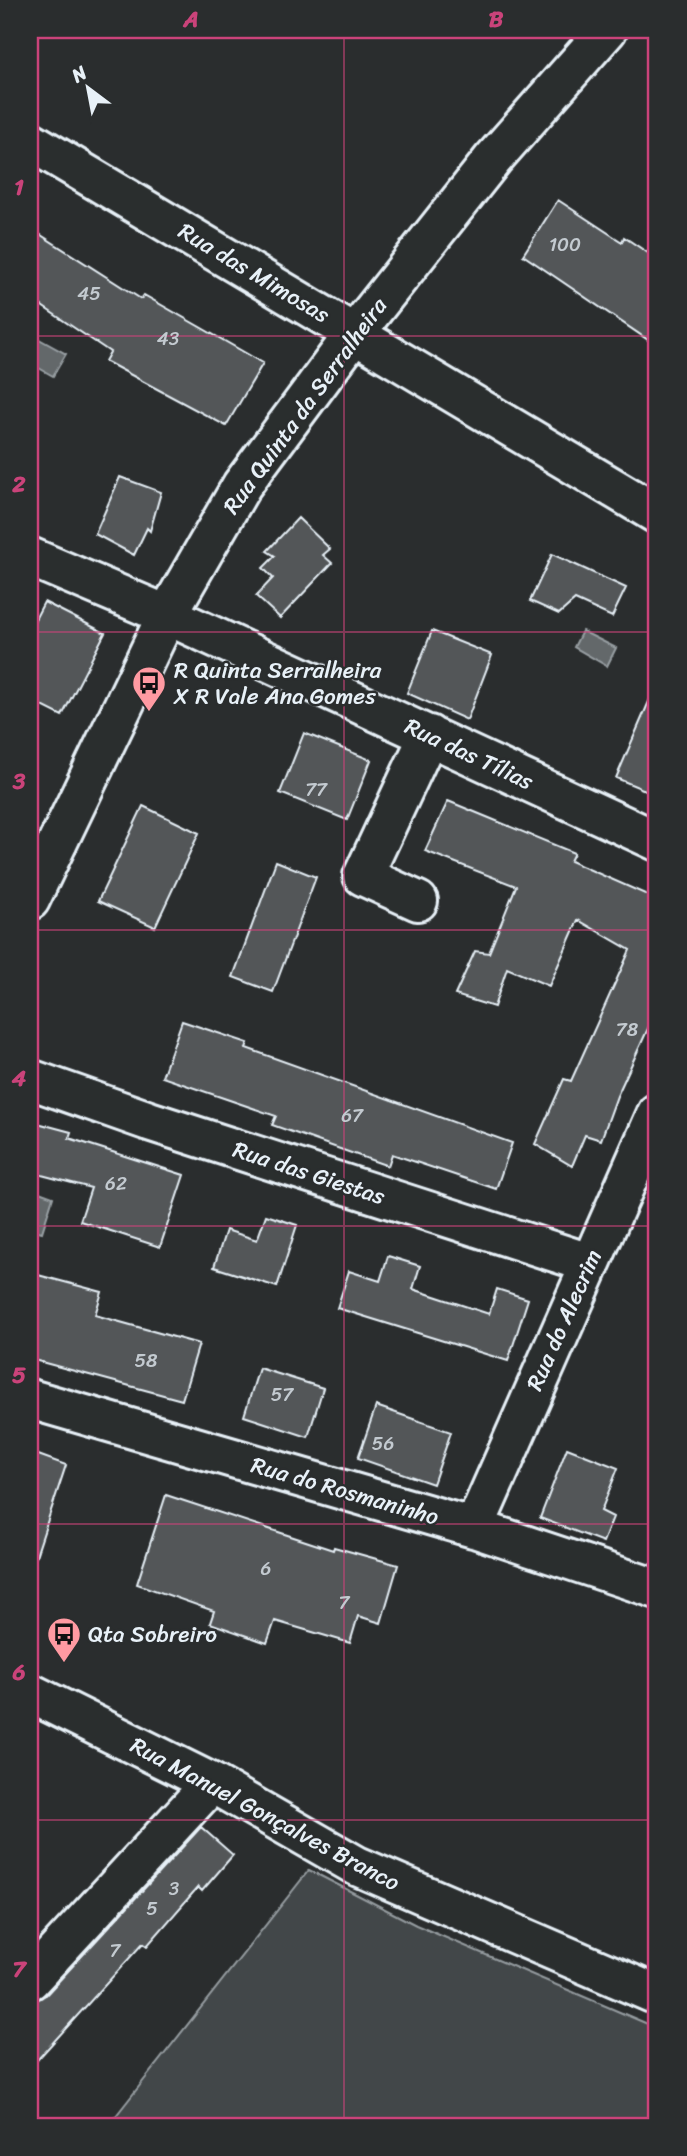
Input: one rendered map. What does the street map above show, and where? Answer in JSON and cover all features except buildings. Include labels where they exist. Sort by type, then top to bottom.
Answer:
[{"type":"street","name":"Rua Quinta da Serralheira","points":[[30,900],[167,615],[242,485],[355,333],[493,159],[607,30]]},
{"type":"street","name":"Rua das Mimosas","points":[[30,141],[657,514]]},
{"type":"street","name":"Rua das Tílias","points":[[30,557],[167,615],[657,841]]},
{"type":"street","points":[[418,901],[363,876],[429,736]]},
{"type":"street","name":"Rua das Giestas","points":[[30,1079],[162,1125],[589,1263]]},
{"type":"street","name":"Rua do Alecrim","points":[[474,1528],[657,1112]]},
{"type":"street","name":"Rua do Rosmaninho","points":[[30,1399],[474,1528],[657,1589]]},
{"type":"street","name":"Rua Manuel Gonçalves Branco","points":[[30,1693],[212,1783],[358,1866],[656,1991]]},
{"type":"street","points":[[30,1980],[212,1783]]},
{"type":"shaded area","points":[[30,334],[66,354],[53,376],[30,363]]},
{"type":"shaded area","points":[[582,631],[616,648],[607,666],[574,647]]},
{"type":"shaded area","points":[[39,1192],[53,1197],[42,1232],[30,1229],[30,1213]]},
{"type":"shaded area","points":[[309,1870],[416,1925],[657,2028],[657,2126],[108,2126]]},
{"type":"place","name":"R Quinta Serralheira X R Vale Ana Gomes","points":[[149,713]]},
{"type":"place","name":"Qta Sobreiro","points":[[64,1664]]}]
